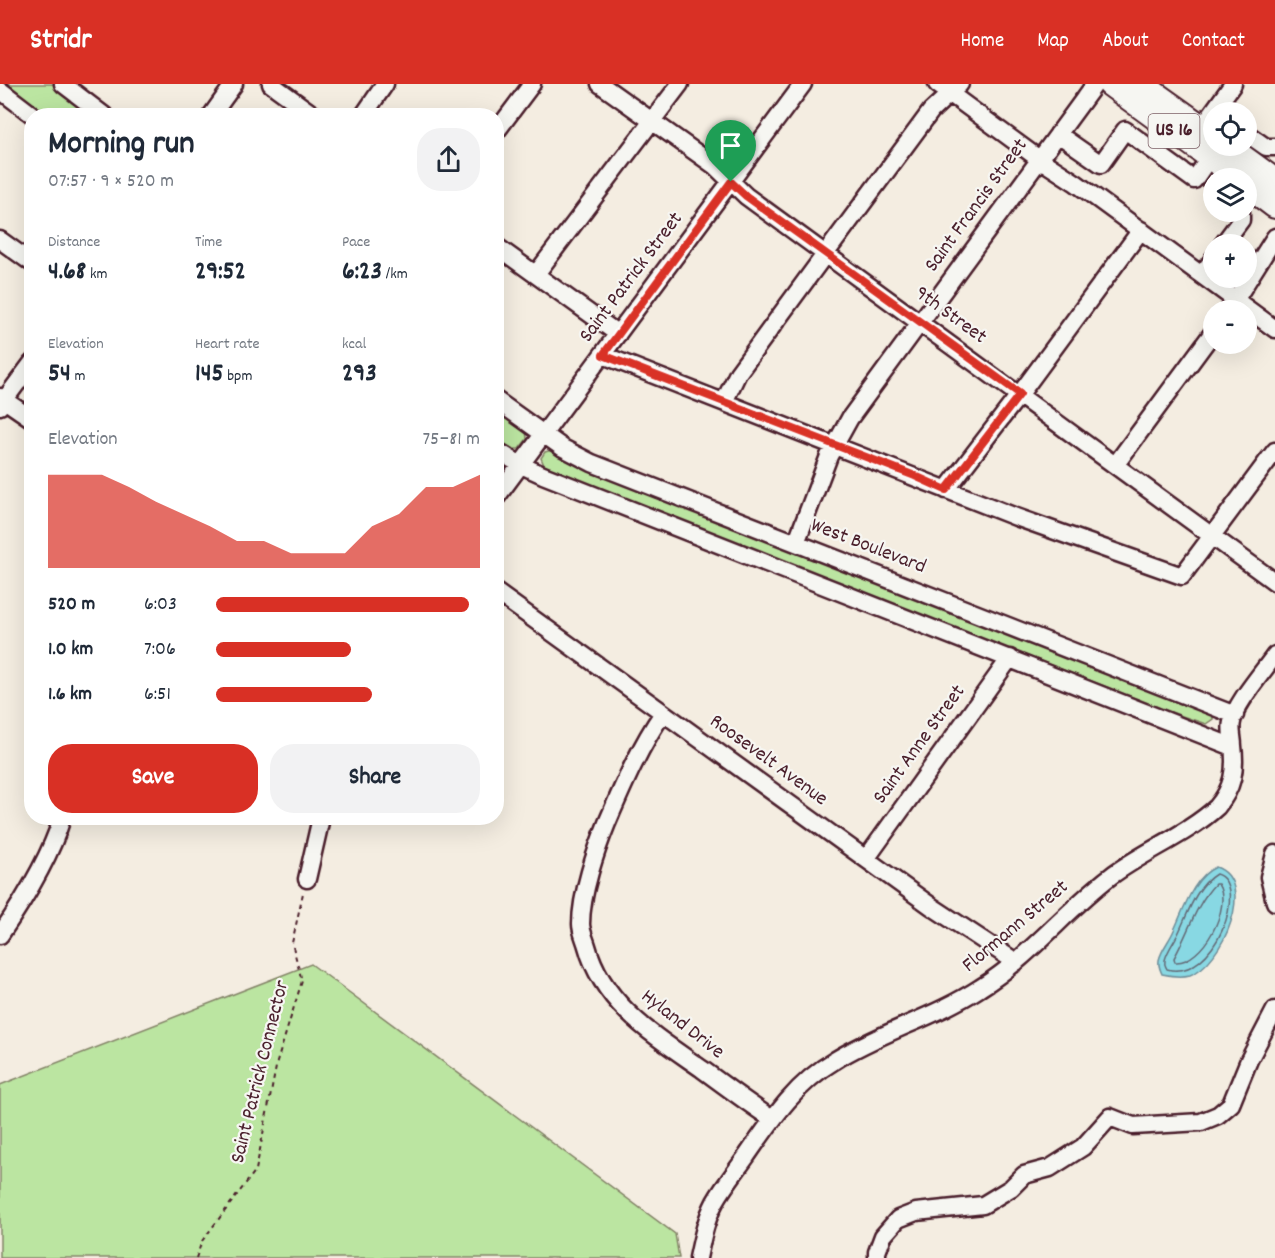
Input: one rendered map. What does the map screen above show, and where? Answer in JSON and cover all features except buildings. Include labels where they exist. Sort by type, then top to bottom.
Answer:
[{"type":"highway","name":"US 16","points":[[1110,84],[1203,126]]},
{"type":"highway","name":"US 16","points":[[1141,84],[1203,124]]},
{"type":"highway","name":"US 16","points":[[1244,156],[1275,181]]},
{"type":"highway","name":"US 16","points":[[1257,194],[1275,206]]},
{"type":"street","points":[[63,84],[94,108]]},
{"type":"street","points":[[217,108],[234,84]]},
{"type":"street","points":[[271,84],[304,108]]},
{"type":"street","points":[[368,108],[385,84]]},
{"type":"street","points":[[504,121],[532,84]]},
{"type":"street","name":"9th Street","points":[[600,84],[715,166],[746,196],[1275,582]]},
{"type":"street","points":[[536,274],[680,84]]},
{"type":"street","name":"Saint Patrick Street","points":[[504,487],[803,84]]},
{"type":"street","name":"Saint Francis Street","points":[[796,543],[835,445],[850,418],[1095,84]]},
{"type":"street","points":[[1226,102],[1233,84]]},
{"type":"street","points":[[724,402],[738,373],[949,87],[1039,159],[1077,183],[1202,274],[1228,300]]},
{"type":"street","points":[[0,90],[24,108]]},
{"type":"street","points":[[1058,134],[1101,164],[1125,130],[1194,180],[1204,156]]},
{"type":"street","points":[[1257,141],[1266,147],[1275,147]]},
{"type":"street","points":[[946,490],[1141,230]]},
{"type":"street","points":[[1236,300],[1275,237]]},
{"type":"street","points":[[0,240],[24,256]]},
{"type":"street","points":[[504,252],[618,334]]},
{"type":"street","points":[[1257,316],[1273,323]]},
{"type":"street","points":[[1116,464],[1203,346]]},
{"type":"street","points":[[603,355],[946,490],[1182,576],[1275,451]]},
{"type":"street","points":[[24,373],[1,401],[24,414]]},
{"type":"street","name":"West Boulevard","points":[[504,406],[543,434],[592,463],[1234,715]]},
{"type":"street","points":[[504,455],[521,465],[1233,747]]},
{"type":"street","name":"Roosevelt Avenue","points":[[504,598],[931,906],[1016,962]]},
{"type":"street","points":[[1234,715],[1275,655]]},
{"type":"street","name":"Saint Anne Street","points":[[866,858],[1010,658]]},
{"type":"street","name":"Hyland Drive","points":[[663,713],[648,738],[598,844],[581,925],[595,969],[606,988],[636,1022],[772,1119]]},
{"type":"street","name":"Flormann Street","points":[[698,1258],[708,1220],[716,1202],[772,1119],[790,1096],[811,1077],[834,1060],[950,1006],[1000,975],[1108,878],[1217,807],[1230,790],[1232,783],[1234,715]]},
{"type":"street","points":[[0,935],[24,898],[59,825]]},
{"type":"street","points":[[307,879],[319,825]]},
{"type":"street","points":[[1275,854],[1269,877],[1275,902]]},
{"type":"street","points":[[877,1258],[883,1236],[898,1219],[916,1212],[983,1204],[1011,1188],[1024,1175],[1050,1168],[1083,1147],[1110,1117],[1133,1126],[1201,1122],[1218,1115],[1231,1104],[1249,1060],[1275,1010]]},
{"type":"path","name":"Saint Patrick Connector","points":[[196,1258],[202,1240],[256,1170],[277,1062],[302,981],[292,943],[307,879]]},
{"type":"green space","points":[[4,84],[53,84],[86,108],[38,108]]},
{"type":"green space","points":[[504,412],[526,430],[527,439],[519,449],[504,447]]},
{"type":"green space","points":[[552,450],[1213,715],[1213,719],[1206,724],[1179,715],[550,470],[541,458],[545,452]]},
{"type":"green space","points":[[311,964],[675,1234],[679,1258],[0,1258],[0,1085]]},
{"type":"water","points":[[1216,867],[1228,875],[1234,889],[1235,905],[1223,940],[1202,968],[1190,975],[1162,974],[1159,967],[1160,956],[1190,894],[1201,878]]},
{"type":"route","points":[[731,182],[746,196],[1020,394],[946,490],[603,355],[731,182]]}]
